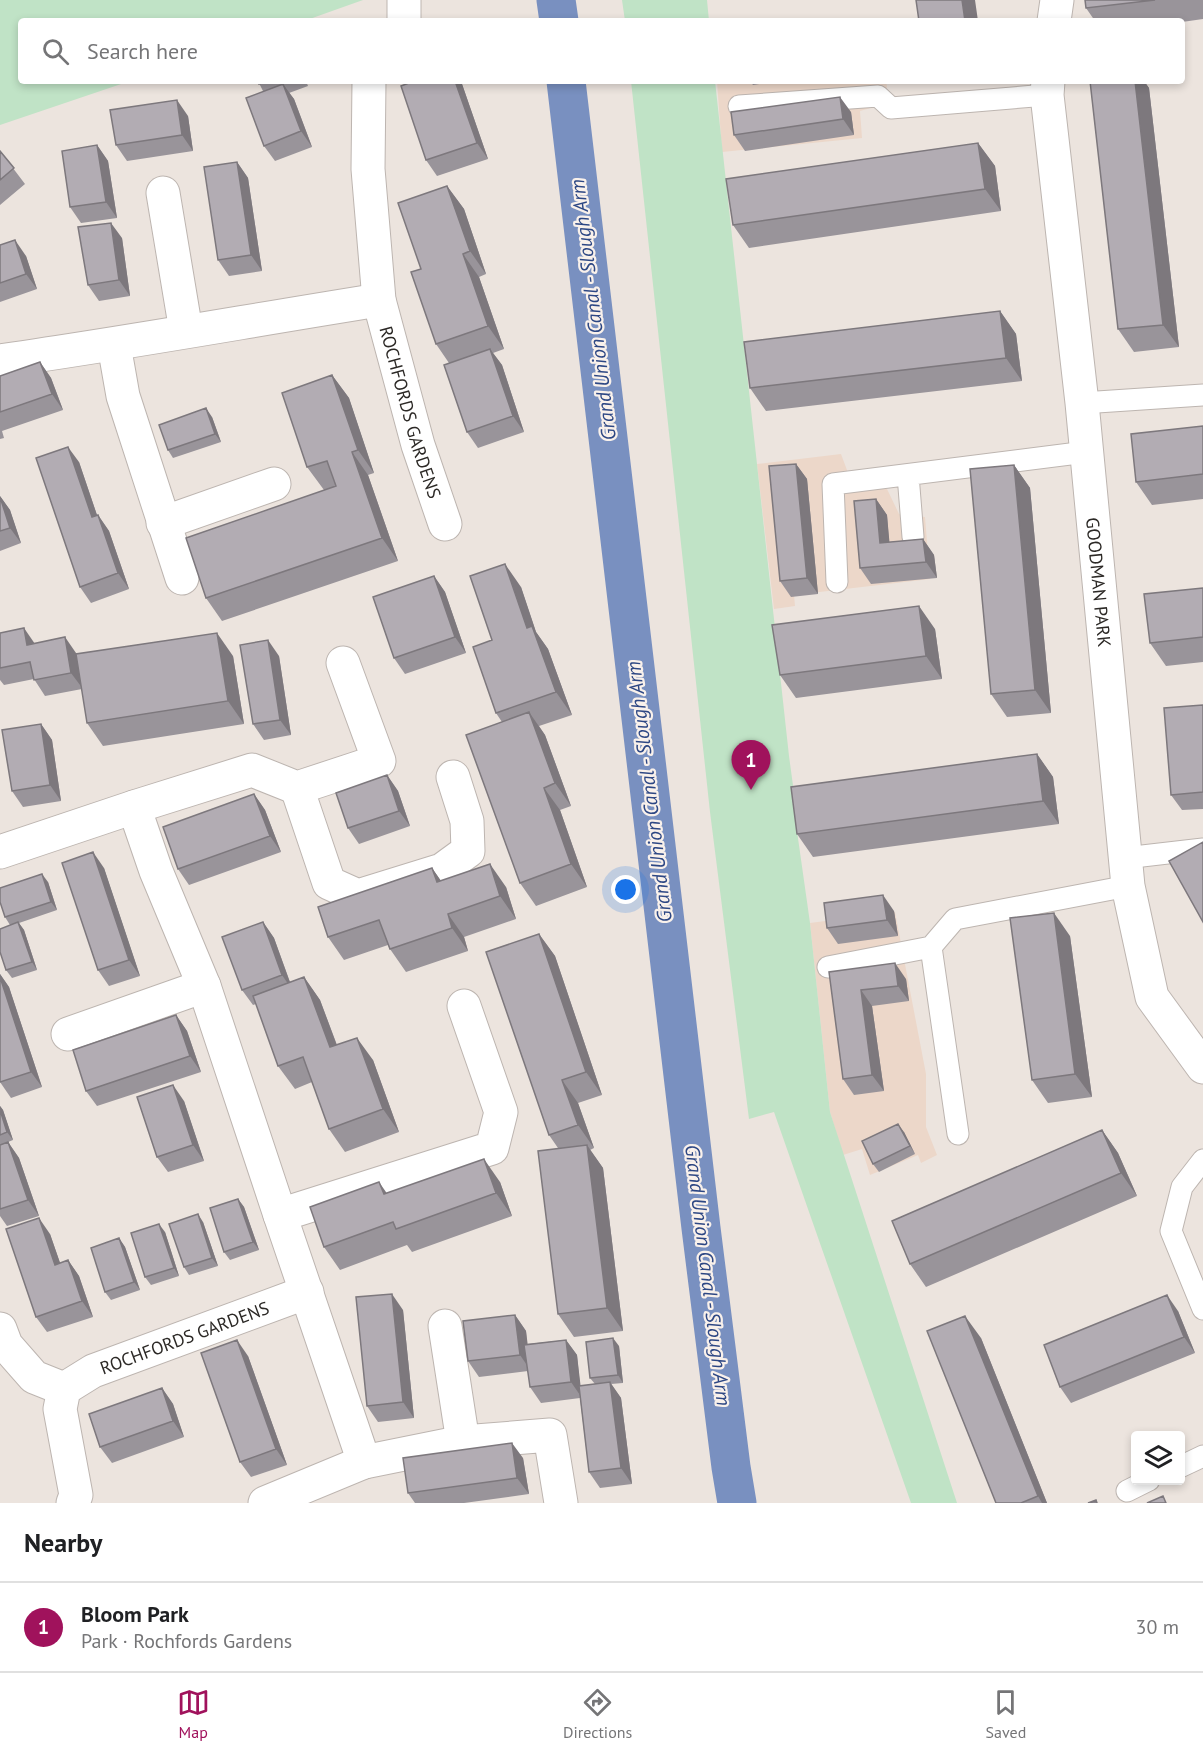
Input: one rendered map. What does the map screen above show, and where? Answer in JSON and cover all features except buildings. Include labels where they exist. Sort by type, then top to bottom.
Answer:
[{"type":"street","points":[[404,0],[404,18]]},
{"type":"street","points":[[1054,18],[1057,0]]},
{"type":"street","name":"ROCHFORDS GARDENS","points":[[369,84],[368,170],[379,300],[418,445],[445,524]]},
{"type":"street","name":"GOODMAN PARK","points":[[1047,88],[1082,403],[1126,872],[1152,997],[1203,1067]]},
{"type":"street","points":[[163,193],[186,331]]},
{"type":"street","points":[[0,361],[114,345],[379,300]]},
{"type":"street","points":[[114,345],[123,396],[182,578]]},
{"type":"street","points":[[163,523],[274,484]]},
{"type":"street","points":[[0,852],[252,770],[297,788],[379,761],[343,663]]},
{"type":"street","points":[[297,788],[329,883],[358,896],[442,870],[468,851],[467,821],[453,777]]},
{"type":"street","points":[[134,807],[156,871],[204,986],[364,1462]]},
{"type":"street","points":[[68,1034],[204,986]]},
{"type":"street","points":[[280,1215],[492,1148],[501,1112],[464,1006]]},
{"type":"street","name":"ROCHFORDS GARDENS","points":[[64,1389],[93,1371],[307,1292]]},
{"type":"street","points":[[446,1326],[463,1442]]},
{"type":"street","points":[[0,1329],[6,1345],[34,1377],[64,1389],[60,1409],[76,1495],[74,1503]]},
{"type":"street","points":[[265,1503],[364,1462],[463,1442],[550,1435],[561,1503]]},
{"type":"lane","points":[[739,106],[878,96],[891,108],[1047,88]]},
{"type":"lane","points":[[1082,403],[1203,395]]},
{"type":"lane","points":[[837,582],[833,484],[1086,452]]},
{"type":"lane","points":[[908,475],[912,537]]},
{"type":"lane","points":[[828,966],[931,947],[954,919],[1203,849]]},
{"type":"lane","points":[[931,947],[958,1134]]},
{"type":"lane","points":[[1203,1160],[1182,1186],[1171,1231],[1203,1309]]},
{"type":"lane","points":[[1185,1465],[1203,1456]]},
{"type":"lane","points":[[1127,1491],[1139,1485]]},
{"type":"shaded area","points":[[717,84],[886,84],[878,106],[860,111],[862,138],[722,152]]},
{"type":"shaded area","points":[[841,454],[854,489],[887,489],[899,514],[925,517],[930,579],[794,595],[795,606],[774,609],[757,464]]},
{"type":"shaded area","points":[[895,912],[926,1074],[926,1127],[937,1155],[921,1163],[918,1155],[870,1175],[862,1149],[843,1155],[830,1112],[810,923]]},
{"type":"green space","points":[[0,0],[363,0],[312,18],[18,18],[18,84],[121,84],[0,125]]},
{"type":"green space","points":[[622,0],[707,0],[709,18],[625,18]]},
{"type":"green space","points":[[631,84],[715,84],[797,815],[795,817],[810,923],[830,1112],[957,1503],[911,1503],[774,1112],[749,1119],[710,812]]},
{"type":"waterway","name":"Grand Union Canal - Slough Arm","points":[[556,0],[559,18]]},
{"type":"waterway","name":"Grand Union Canal - Slough Arm","points":[[566,84],[701,1228],[737,1503]]},
{"type":"place","name":"Bloom Park","points":[[751,790]]}]
